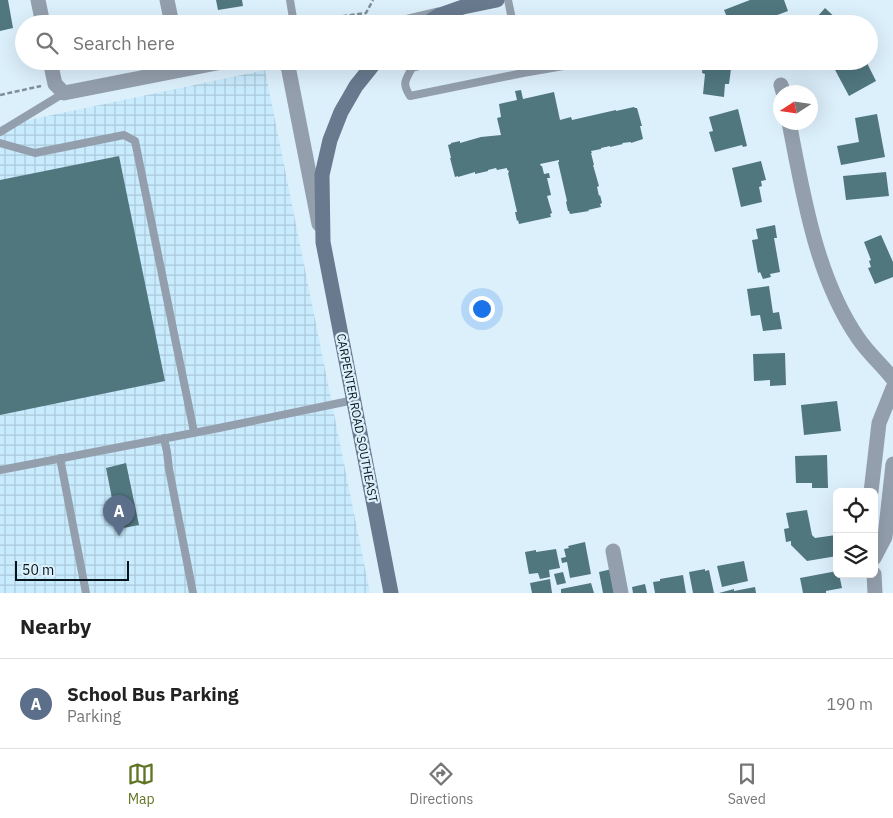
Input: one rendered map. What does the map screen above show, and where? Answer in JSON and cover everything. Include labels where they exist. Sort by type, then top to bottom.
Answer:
[{"type":"street","points":[[38,0],[41,15]]},
{"type":"street","points":[[167,0],[170,15]]},
{"type":"street","points":[[440,15],[461,4],[498,0]]},
{"type":"street","points":[[53,70],[59,88],[158,70]]},
{"type":"street","name":"CARPENTER ROAD SOUTHEAST","points":[[289,70],[392,593]]},
{"type":"street","name":"CARPENTER ROAD SOUTHEAST","points":[[323,242],[322,175],[330,140],[340,112],[356,86],[369,70]]},
{"type":"street","points":[[791,130],[812,232],[834,297],[858,339],[893,378]]},
{"type":"street","points":[[871,488],[879,423],[893,388]]},
{"type":"street","points":[[878,550],[885,537],[893,464]]},
{"type":"street","points":[[613,551],[621,593]]},
{"type":"street","points":[[874,578],[875,593]]},
{"type":"lane","points":[[290,0],[293,15]]},
{"type":"lane","points":[[508,0],[511,15]]},
{"type":"lane","points":[[411,70],[405,87],[410,96],[538,70]]},
{"type":"lane","points":[[0,132],[59,88]]},
{"type":"lane","points":[[0,143],[35,153],[124,135],[135,142],[194,432]]},
{"type":"lane","points":[[0,470],[354,400]]},
{"type":"lane","points":[[164,438],[193,593]]},
{"type":"lane","points":[[60,458],[86,593]]},
{"type":"path","points":[[352,15],[366,13],[373,0]]},
{"type":"path","points":[[0,94],[59,88]]},
{"type":"shaded area","points":[[265,70],[370,593],[0,593],[0,126]]},
{"type":"building","points":[[0,0],[8,0],[13,28],[0,31]]},
{"type":"building","points":[[216,0],[242,0],[243,6],[218,10]]},
{"type":"building","points":[[750,0],[784,0],[788,11],[777,15],[726,15],[724,10]]},
{"type":"building","points":[[825,8],[832,15],[819,15]]},
{"type":"building","points":[[702,70],[731,70],[729,84],[725,84],[724,97],[703,94],[705,74],[702,73]]},
{"type":"building","points":[[835,70],[870,70],[876,81],[849,96]]},
{"type":"building","points":[[521,90],[523,99],[554,92],[560,120],[571,117],[572,120],[616,110],[637,108],[643,139],[591,151],[599,186],[597,187],[602,203],[600,204],[601,207],[570,214],[566,202],[559,160],[540,164],[544,174],[549,173],[550,178],[547,178],[551,195],[547,196],[552,213],[550,214],[551,217],[519,224],[507,168],[497,170],[496,168],[455,177],[448,145],[481,137],[501,135],[497,118],[501,117],[499,104],[517,100],[515,91]]},
{"type":"building","points":[[738,109],[747,146],[743,147],[742,145],[715,152],[709,132],[713,131],[709,117]]},
{"type":"building","points":[[877,114],[885,157],[841,165],[837,146],[859,142],[855,118]]},
{"type":"building","points":[[119,156],[165,381],[0,415],[0,180]]},
{"type":"building","points":[[761,161],[766,180],[761,181],[762,186],[759,187],[762,202],[741,207],[732,168]]},
{"type":"building","points":[[886,172],[889,196],[846,200],[843,176]]},
{"type":"building","points":[[775,225],[777,238],[774,238],[780,272],[770,274],[771,277],[763,279],[760,272],[758,273],[752,240],[758,239],[756,229]]},
{"type":"building","points":[[881,235],[893,262],[893,277],[875,284],[868,268],[871,267],[869,261],[871,260],[864,242]]},
{"type":"building","points":[[769,286],[773,313],[779,312],[782,329],[763,331],[760,315],[751,316],[747,289]]},
{"type":"building","points":[[785,353],[786,385],[770,386],[770,380],[754,381],[753,354]]},
{"type":"building","points":[[837,401],[841,431],[804,435],[801,405]]},
{"type":"building","points":[[827,455],[828,488],[812,488],[812,483],[796,483],[795,456]]},
{"type":"building","points":[[126,463],[139,525],[118,529],[106,468]]},
{"type":"building","points":[[807,510],[812,535],[815,538],[833,535],[833,557],[807,561],[791,545],[791,541],[786,542],[784,529],[789,528],[786,513]]},
{"type":"building","points":[[585,542],[591,574],[570,578],[567,562],[562,563],[561,558],[566,557],[564,549],[569,548],[568,546]]},
{"type":"building","points":[[556,549],[560,568],[549,570],[550,577],[540,579],[538,573],[529,574],[525,552]]},
{"type":"building","points":[[744,561],[748,581],[722,587],[717,566]]},
{"type":"building","points":[[612,569],[617,593],[603,593],[599,572]]},
{"type":"building","points":[[705,569],[705,571],[709,570],[714,593],[693,593],[689,572]]},
{"type":"building","points":[[563,572],[566,583],[557,585],[554,574]]},
{"type":"building","points":[[833,572],[833,578],[840,578],[842,588],[826,591],[826,593],[803,593],[800,578]]},
{"type":"building","points":[[683,575],[686,593],[655,593],[653,582]]},
{"type":"building","points":[[550,579],[552,593],[532,593],[530,583]]},
{"type":"building","points":[[591,583],[594,593],[561,593],[561,589]]},
{"type":"building","points":[[645,584],[647,593],[633,593],[632,587]]},
{"type":"building","points":[[755,587],[756,593],[719,593],[734,589],[734,591]]},
{"type":"place","name":"School Bus Parking","points":[[119,536]]}]
